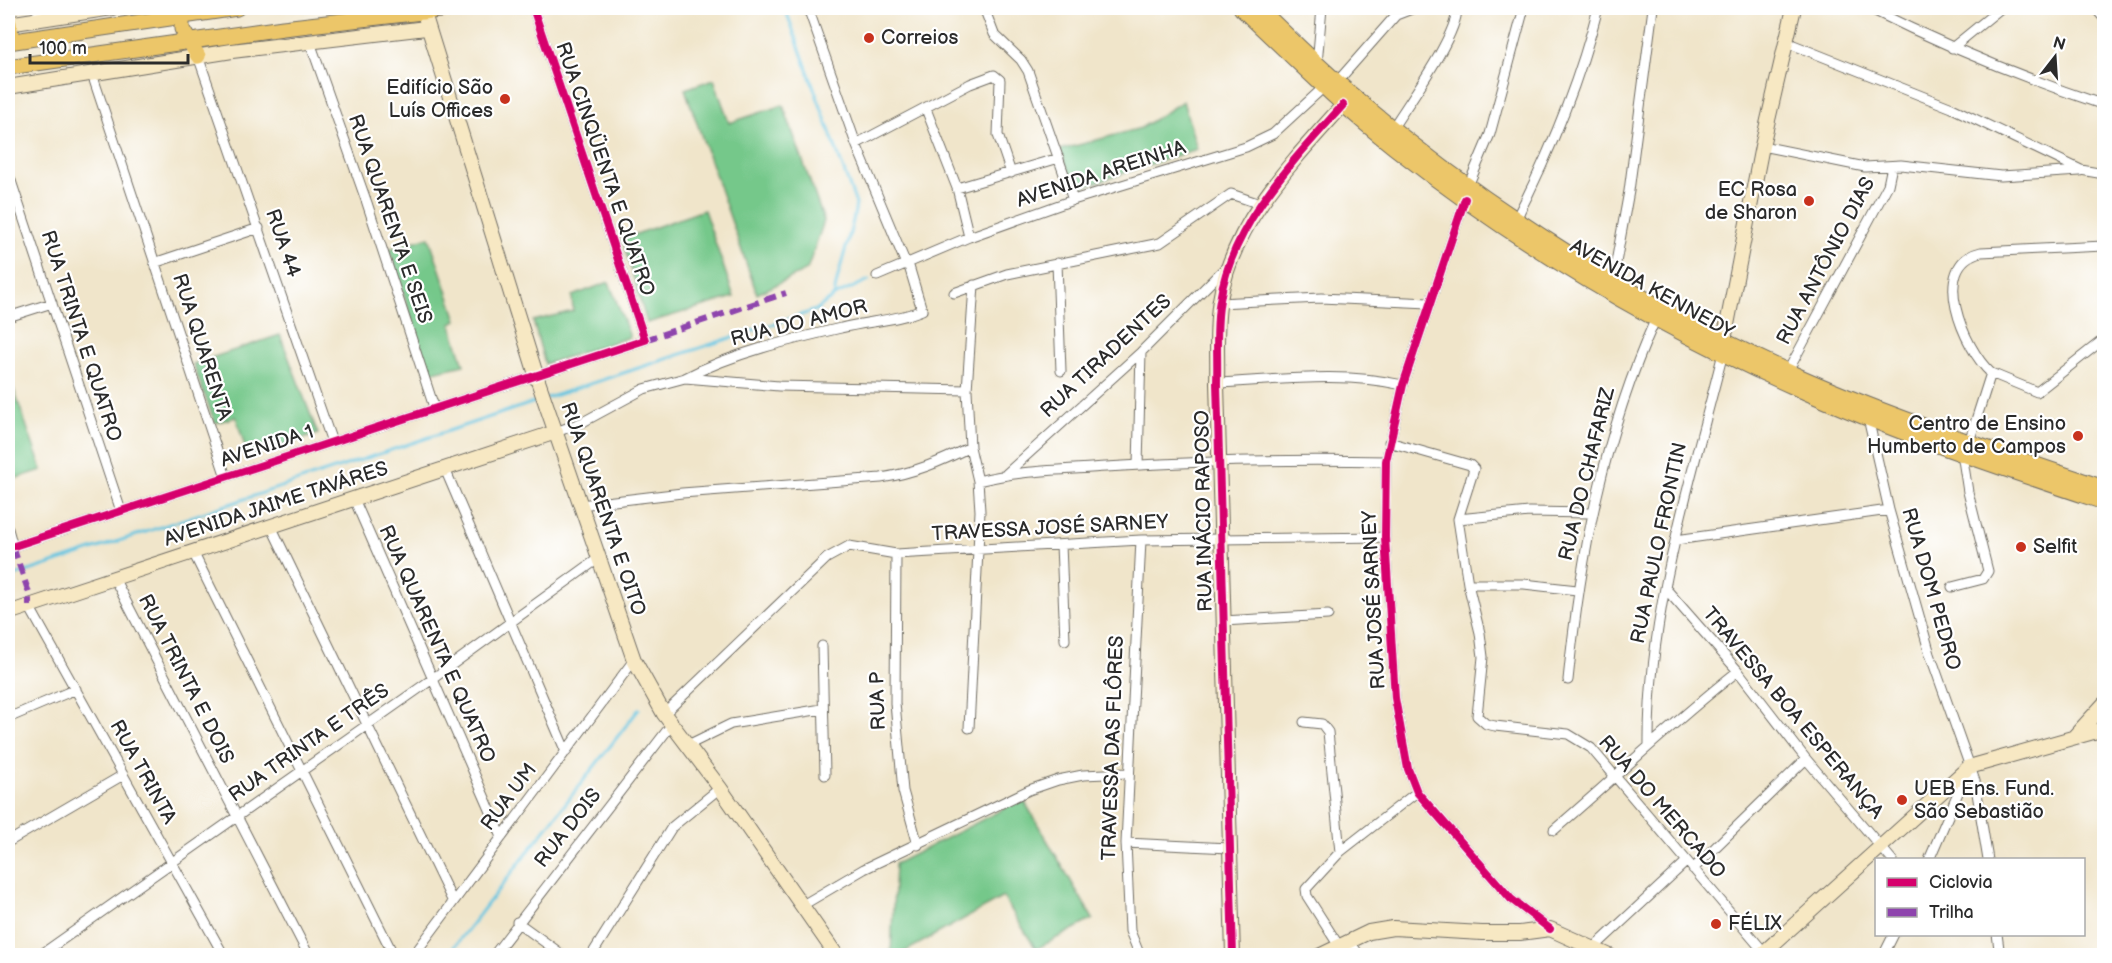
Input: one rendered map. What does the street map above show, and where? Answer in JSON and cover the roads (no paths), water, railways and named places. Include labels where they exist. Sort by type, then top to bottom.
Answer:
[{"type":"main road","points":[[8,23],[10,41],[237,8]]},
{"type":"main road","points":[[8,68],[422,9],[450,8]]},
{"type":"main road","name":"AVENIDA KENNEDY","points":[[1241,8],[1330,84],[1392,129],[1467,193]]},
{"type":"main road","name":"AVENIDA KENNEDY","points":[[1259,8],[1317,64],[1343,105],[1513,225],[1656,318],[1872,406],[1965,447],[2104,502]]},
{"type":"main road","points":[[182,16],[181,26],[198,56]]},
{"type":"main road","name":"AVENIDA KENNEDY","points":[[1513,225],[1613,279],[1791,386],[1868,418],[2104,488]]},
{"type":"street","points":[[30,20],[45,8]]},
{"type":"street","points":[[8,23],[112,8]]},
{"type":"street","points":[[8,87],[198,56],[426,28],[450,8]]},
{"type":"street","name":"RUA CINQÜENTA E QUATRO","points":[[533,8],[645,340],[537,378]]},
{"type":"street","points":[[808,8],[856,144],[907,263]]},
{"type":"street","points":[[984,8],[994,34],[1021,60],[1028,71],[1073,200]]},
{"type":"street","points":[[1317,64],[1322,8]]},
{"type":"street","points":[[1396,11],[1414,8]]},
{"type":"street","points":[[1392,129],[1446,42],[1455,22],[1457,8]]},
{"type":"street","name":"RUA JOSÉ SARNEY","points":[[1417,792],[1408,768],[1395,698],[1385,537],[1386,461],[1403,385],[1467,193],[1490,134],[1524,8]]},
{"type":"street","points":[[1513,225],[1562,122],[1584,62],[1598,8]]},
{"type":"street","points":[[1613,279],[1629,191],[1653,8]]},
{"type":"street","name":"RUA PAULO FRONTIN","points":[[1649,744],[1649,697],[1666,589],[1724,346],[1762,146],[1794,8]]},
{"type":"street","points":[[1952,48],[2001,8]]},
{"type":"street","points":[[2095,8],[2104,18]]},
{"type":"street","name":"RUA QUARENTA E OITO","points":[[422,9],[426,28],[537,378],[634,660],[668,719],[720,788],[837,956]]},
{"type":"street","points":[[1874,9],[1952,48],[2040,84],[2104,105]]},
{"type":"street","name":"AVENIDA AREINHA","points":[[877,276],[969,237],[1073,200],[1246,147],[1273,134],[1330,84],[1396,11]]},
{"type":"street","name":"RUA QUARENTA E SEIS","points":[[310,42],[367,203],[434,408]]},
{"type":"street","points":[[1786,42],[1953,108],[2081,170]]},
{"type":"street","name":"RUA 44","points":[[198,56],[332,442]]},
{"type":"street","name":"RUA QUARENTA","points":[[92,74],[226,477]]},
{"type":"street","points":[[856,144],[970,84],[994,75],[1000,80],[998,135],[1011,173]]},
{"type":"street","name":"RUA INÁCIO RAPOSO","points":[[1233,956],[1217,383],[1219,303],[1229,265],[1260,204],[1288,167],[1343,105]]},
{"type":"street","points":[[926,109],[957,188],[969,237]]},
{"type":"street","points":[[1762,146],[1865,167],[1892,166],[2001,176],[2081,170],[2104,174]]},
{"type":"street","points":[[957,188],[1059,158]]},
{"type":"street","name":"RUA ANTÔNIO DIAS","points":[[1788,371],[1887,185],[1892,166]]},
{"type":"street","name":"RUA TRINTA E QUATRO","points":[[8,172],[121,511]]},
{"type":"street","points":[[954,292],[1007,274],[1160,243],[1231,194],[1260,204]]},
{"type":"street","name":"RUA QUARENTA","points":[[154,262],[259,228]]},
{"type":"street","points":[[2104,246],[1981,252],[1966,257],[1957,274],[1953,300],[1970,343],[1983,366],[1991,373],[2037,392],[2104,339]]},
{"type":"street","name":"RUA DO AMOR","points":[[685,378],[714,363],[843,327],[904,317],[922,310],[923,307],[907,263]]},
{"type":"street","points":[[1057,263],[1061,371]]},
{"type":"street","name":"RUA TIRADENTES","points":[[1006,474],[1141,352],[1229,265]]},
{"type":"street","points":[[969,728],[979,551],[978,481],[970,447],[967,390],[974,285]]},
{"type":"street","points":[[1219,303],[1321,298],[1429,303]]},
{"type":"street","points":[[8,317],[52,303]]},
{"type":"street","name":"RUA DO CHAFARIZ","points":[[1568,680],[1577,590],[1592,513],[1629,383],[1656,318]]},
{"type":"street","points":[[1138,465],[1141,352]]},
{"type":"street","points":[[1952,587],[1983,579],[1988,571],[1968,492],[1965,447],[1991,373]]},
{"type":"street","name":"AVENIDA 1","points":[[10,547],[434,408],[537,378]]},
{"type":"street","points":[[556,432],[584,422],[644,389],[685,378],[779,386],[967,390]]},
{"type":"street","points":[[1217,383],[1340,378],[1375,380],[1403,385]]},
{"type":"street","name":"RUA DOM PEDRO","points":[[1868,418],[1889,510],[1930,654],[1981,805],[1988,858]]},
{"type":"street","name":"AVENIDA JAIME TAVÁRES","points":[[8,613],[556,432]]},
{"type":"street","points":[[1389,442],[1473,467],[1458,519],[1468,584],[1524,584],[1577,590]]},
{"type":"street","points":[[580,505],[682,493],[910,474],[934,466],[970,447]]},
{"type":"street","points":[[978,481],[1006,474],[1219,461],[1386,461]]},
{"type":"street","points":[[445,469],[566,752]]},
{"type":"street","name":"RUA QUARENTA E QUATRO","points":[[354,499],[431,680],[502,837]]},
{"type":"street","points":[[1676,540],[1889,510]]},
{"type":"street","points":[[1458,519],[1483,514],[1592,513]]},
{"type":"street","points":[[271,526],[453,902]]},
{"type":"street","points":[[8,529],[10,547]]},
{"type":"street","name":"TRAVESSA JOSÉ SARNEY","points":[[668,719],[809,574],[840,549],[859,547],[896,554],[1141,540],[1385,537]]},
{"type":"street","name":"TRAVESSA DAS FLÔRES","points":[[1140,956],[1130,931],[1125,843],[1141,540]]},
{"type":"street","points":[[1061,545],[1065,640]]},
{"type":"street","points":[[193,552],[394,956]]},
{"type":"street","name":"RUA P","points":[[896,554],[896,725],[903,791],[918,845]]},
{"type":"street","name":"RUA TRINTA E TRÊS","points":[[39,956],[431,680],[599,558]]},
{"type":"street","name":"RUA TRINTA E DOIS","points":[[114,578],[309,956]]},
{"type":"street","name":"RUA DO MERCADO","points":[[1468,584],[1480,633],[1483,657],[1477,716],[1486,724],[1495,726],[1568,734],[1591,748],[1762,954]]},
{"type":"street","name":"TRAVESSA BOA ESPERANÇA","points":[[1666,589],[1738,671],[1806,759],[1890,858]]},
{"type":"street","name":"RUA TRINTA","points":[[29,606],[223,955]]},
{"type":"street","points":[[1223,621],[1328,615]]},
{"type":"street","points":[[822,646],[825,775]]},
{"type":"street","name":"RUA UM","points":[[413,956],[634,660]]},
{"type":"street","points":[[1554,830],[1616,777],[1649,744],[1738,671]]},
{"type":"street","points":[[8,718],[76,689]]},
{"type":"street","points":[[2074,737],[2104,704]]},
{"type":"street","points":[[688,745],[731,724],[822,709]]},
{"type":"street","name":"RUA DOIS","points":[[493,956],[668,719]]},
{"type":"street","points":[[1304,722],[1322,724],[1328,732],[1340,852]]},
{"type":"street","points":[[1762,954],[1969,767],[2104,729]]},
{"type":"street","points":[[1590,951],[1690,865],[1806,759]]},
{"type":"street","points":[[1930,858],[1969,767]]},
{"type":"street","points":[[801,906],[864,869],[1029,790],[1058,780],[1083,775],[1128,773]]},
{"type":"street","points":[[8,842],[123,775]]},
{"type":"street","points":[[591,956],[672,827],[720,788]]},
{"type":"street","points":[[1360,956],[1344,943],[1310,900],[1306,893],[1309,884],[1340,852],[1417,792],[1511,899],[1550,929],[1590,951],[1610,956]]},
{"type":"street","points":[[1125,843],[1229,848]]},
{"type":"street","points":[[517,922],[564,956]]},
{"type":"street","points":[[1321,955],[1369,932],[1393,928],[1482,933],[1520,933],[1550,929]]},
{"type":"street","points":[[1883,956],[1892,936]]},
{"type":"street","points":[[1997,936],[2000,956]]},
{"type":"waterway","points":[[785,8],[856,204],[834,296]]},
{"type":"waterway","points":[[547,398],[816,310],[834,296],[869,280]]},
{"type":"waterway","points":[[8,578],[541,400]]},
{"type":"waterway","points":[[447,956],[639,709]]},
{"type":"place","name":"Correios","points":[[869,38]]},
{"type":"place","name":"Edifício São Luís Offices","points":[[505,99]]},
{"type":"place","name":"EC Rosa de Sharon","points":[[1809,201]]},
{"type":"place","name":"Centro de Ensino Humberto de Campos","points":[[2078,436]]},
{"type":"place","name":"Selfit","points":[[2021,547]]},
{"type":"place","name":"UEB Ens. Fund. São Sebastião","points":[[1902,800]]},
{"type":"place","name":"FÉLIX","points":[[1716,924]]}]
